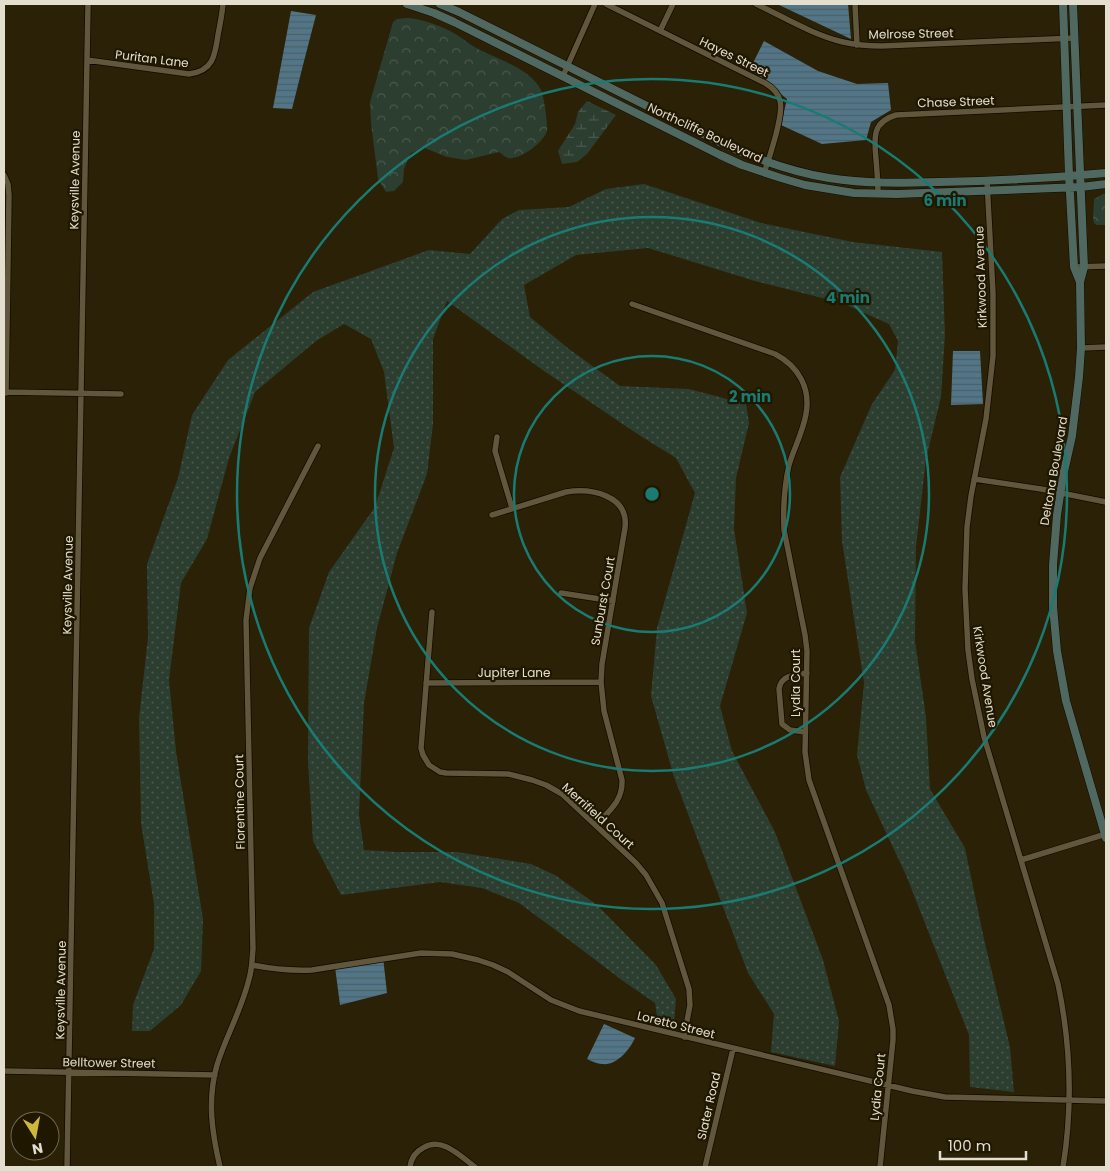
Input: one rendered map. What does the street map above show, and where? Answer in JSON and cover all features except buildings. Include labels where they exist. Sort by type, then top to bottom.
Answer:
[{"type":"main road","name":"Northcliffe Boulevard","points":[[407,4],[463,26],[720,155],[764,173],[805,185],[878,194],[896,194],[1081,187],[1106,184]]},
{"type":"main road","name":"Northcliffe Boulevard","points":[[439,4],[459,12],[725,145],[767,162],[800,172],[855,182],[896,183],[988,181],[1106,173]]},
{"type":"main road","name":"Deltona Boulevard","points":[[1063,4],[1074,267],[1080,282]]},
{"type":"main road","name":"Deltona Boulevard","points":[[1073,4],[1084,267],[1080,282],[1081,348],[1076,408],[1060,493],[1053,565],[1053,606],[1062,682],[1071,719],[1106,835]]},
{"type":"street","name":"Keysville Avenue","points":[[67,1167],[88,4]]},
{"type":"street","name":"Puritan Lane","points":[[87,60],[189,74],[200,72],[210,64],[215,54],[224,4]]},
{"type":"street","points":[[434,13],[439,4]]},
{"type":"street","points":[[563,76],[595,4]]},
{"type":"street","name":"Hayes Street","points":[[606,4],[766,83],[776,91],[781,108],[764,173]]},
{"type":"street","points":[[660,31],[673,4]]},
{"type":"street","name":"Melrose Street","points":[[756,4],[826,37],[857,45],[882,46],[1075,38]]},
{"type":"street","points":[[855,4],[857,45]]},
{"type":"street","name":"Chase Street","points":[[878,194],[874,140],[880,125],[890,116],[1106,105]]},
{"type":"street","points":[[4,175],[8,184],[9,195],[5,392],[122,394]]},
{"type":"street","name":"Kirkwood Avenue","points":[[988,181],[993,293],[993,356],[986,419],[967,526],[965,599],[968,650],[984,737],[1058,984],[1063,1008],[1069,1056],[1070,1100],[1063,1167]]},
{"type":"street","points":[[1074,267],[1106,266]]},
{"type":"street","name":"Lydia Court","points":[[632,304],[775,354],[791,364],[801,379],[807,396],[806,415],[786,480],[783,513],[787,545],[805,636],[807,673],[805,752],[809,780],[890,1005],[892,1016],[893,1034],[880,1167]]},
{"type":"street","points":[[1081,348],[1106,348]]},
{"type":"street","points":[[497,437],[495,451],[512,508]]},
{"type":"street","name":"Florentine Court","points":[[220,1167],[211,1123],[215,1075],[245,995],[252,965],[253,949],[247,605],[250,588],[260,558],[318,446]]},
{"type":"street","points":[[974,479],[1106,502]]},
{"type":"street","name":"Sunburst Court","points":[[492,515],[566,492],[575,491],[594,492],[613,500],[618,503],[624,512],[626,523],[602,664],[601,682],[604,711],[622,786],[617,801],[596,825]]},
{"type":"street","points":[[561,593],[613,601]]},
{"type":"street","name":"Merrifield Court","points":[[432,612],[421,748],[425,760],[440,772],[508,774],[546,785],[562,794],[636,863],[646,875],[662,903],[689,989],[690,1005],[684,1037]]},
{"type":"street","points":[[805,732],[790,730],[782,724],[779,689],[780,684],[786,678],[807,673]]},
{"type":"street","name":"Jupiter Lane","points":[[426,683],[601,682]]},
{"type":"street","points":[[1021,860],[1106,835]]},
{"type":"street","name":"Loretto Street","points":[[252,965],[280,970],[305,970],[421,953],[452,954],[493,965],[508,972],[551,1000],[571,1008],[888,1086],[945,1097],[1106,1101]]},
{"type":"street","name":"Slater Road","points":[[705,1167],[732,1049]]},
{"type":"street","name":"Belltower Street","points":[[4,1071],[215,1075]]},
{"type":"street","points":[[410,1167],[416,1153],[420,1149],[432,1144],[439,1144],[450,1148],[475,1167]]},
{"type":"green space","points":[[406,18],[423,21],[447,30],[478,49],[513,65],[530,76],[541,90],[544,104],[547,131],[541,140],[524,154],[513,158],[507,158],[499,152],[466,160],[447,157],[422,147],[410,154],[404,169],[403,182],[394,191],[386,192],[378,179],[370,102],[393,22],[397,19]]},
{"type":"green space","points":[[587,101],[616,115],[587,154],[577,162],[562,164],[558,151],[575,124],[578,112]]},
{"type":"green space","points":[[644,184],[761,223],[853,242],[942,252],[945,334],[941,397],[926,459],[916,547],[915,641],[926,717],[930,789],[965,848],[984,939],[1010,1047],[1014,1092],[970,1087],[969,1035],[906,875],[866,790],[857,755],[864,683],[842,541],[840,477],[872,404],[895,370],[898,341],[889,324],[842,303],[755,281],[648,248],[576,255],[524,285],[530,317],[569,349],[620,386],[689,389],[746,404],[749,423],[736,478],[734,529],[747,613],[720,706],[732,751],[775,832],[823,960],[839,1021],[835,1066],[771,1052],[774,1014],[748,973],[674,777],[651,696],[657,628],[695,493],[676,458],[544,371],[447,301],[433,339],[433,424],[427,474],[397,553],[377,628],[364,703],[359,815],[364,850],[457,852],[531,864],[555,875],[597,905],[656,965],[676,999],[674,1026],[658,1023],[655,1003],[519,903],[482,888],[440,882],[341,895],[313,841],[308,762],[309,628],[329,572],[375,507],[394,448],[384,372],[371,339],[344,324],[316,341],[255,392],[229,458],[207,539],[181,583],[169,680],[176,751],[203,919],[201,971],[181,1005],[150,1031],[132,1031],[133,1005],[154,949],[154,904],[141,823],[139,718],[148,637],[147,564],[178,478],[192,415],[228,360],[313,292],[429,250],[470,254],[502,219],[519,210],[569,207],[606,189]]},
{"type":"green space","points":[[1106,194],[1106,225],[1097,225],[1094,223],[1093,218],[1094,199]]},
{"type":"water","points":[[777,4],[848,4],[851,39]]},
{"type":"water","points":[[291,11],[316,15],[292,109],[273,108]]},
{"type":"water","points":[[764,41],[818,71],[857,84],[888,83],[891,110],[871,122],[866,140],[822,144],[781,125],[787,99],[750,69]]},
{"type":"water","points":[[953,351],[980,351],[983,404],[951,405]]},
{"type":"water","points":[[383,957],[387,993],[340,1005],[335,967]]},
{"type":"water","points":[[604,1024],[635,1038],[630,1047],[618,1060],[608,1064],[598,1064],[587,1059]]}]
